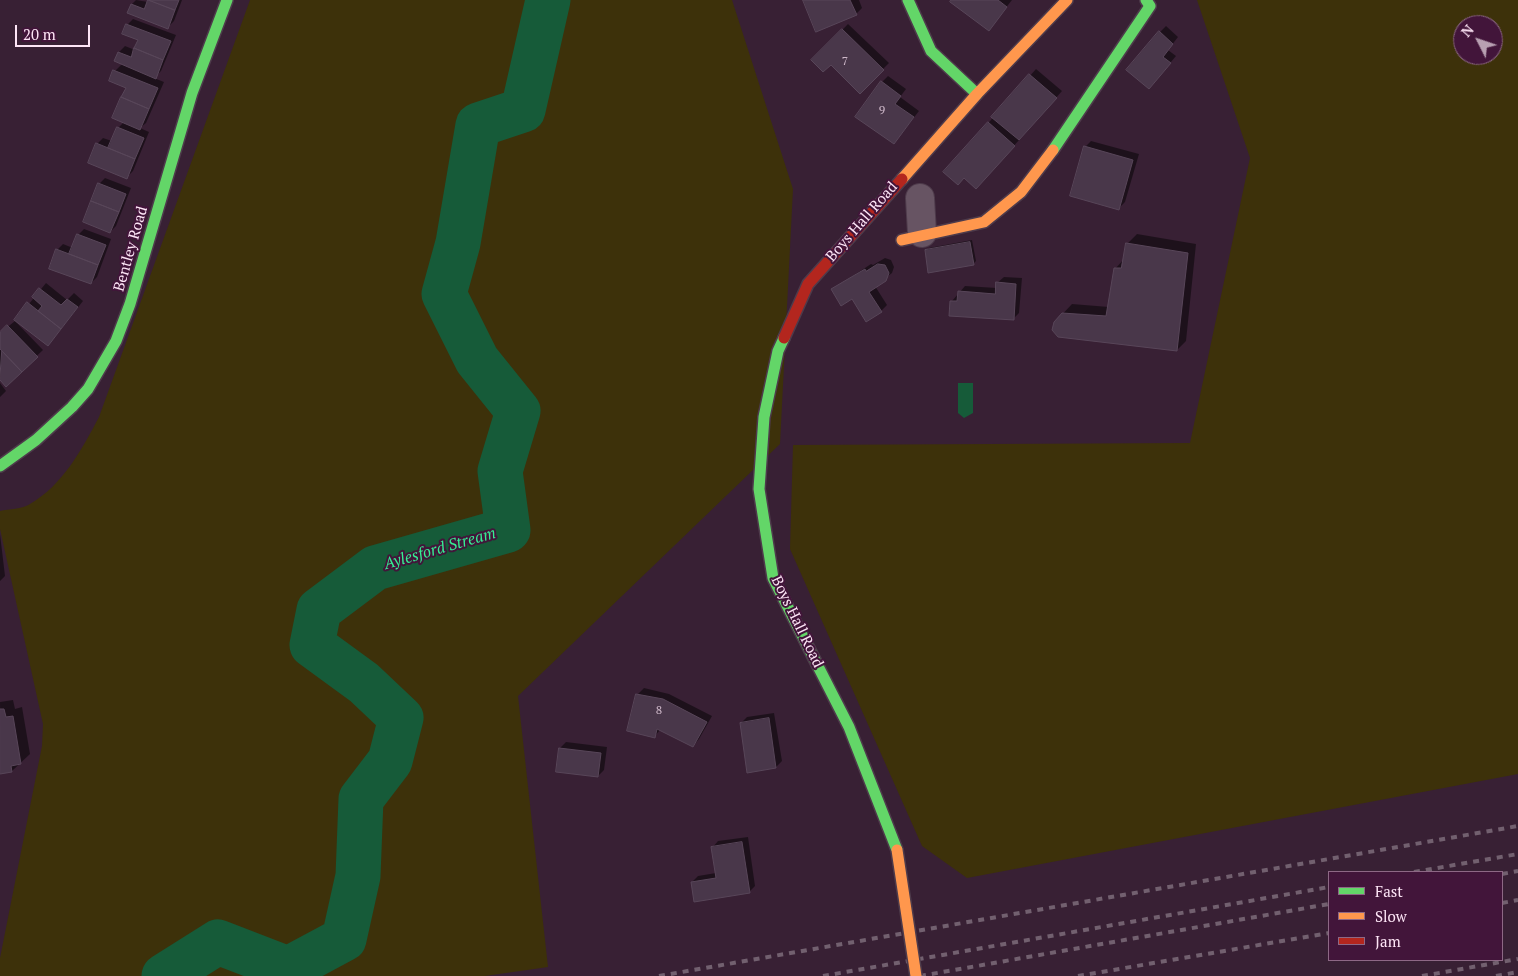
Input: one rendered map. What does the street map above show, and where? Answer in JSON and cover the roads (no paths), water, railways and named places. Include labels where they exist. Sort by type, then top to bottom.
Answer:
[{"type":"street","name":"Bentley Road","points":[[0,466],[36,440],[72,407],[92,382],[116,341],[130,304],[192,93],[227,0]]},
{"type":"street","points":[[908,0],[931,51],[977,94]]},
{"type":"street","name":"Boys Hall Road","points":[[916,976],[898,850],[850,727],[773,578],[759,489],[764,417],[778,351],[808,284],[977,94],[1067,0]]},
{"type":"street","name":"Boys Hall Road","points":[[920,198],[912,236],[984,222],[1021,192],[1047,159],[1150,6],[1146,0]]},
{"type":"waterway","name":"Aylesford Stream","points":[[164,976],[218,942],[288,969],[344,939],[358,876],[361,799],[390,761],[401,718],[364,683],[312,645],[319,610],[375,568],[508,530],[500,471],[518,411],[477,360],[444,294],[458,243],[478,125],[523,110],[548,0]]},
{"type":"railway","points":[[659,976],[1518,826]]},
{"type":"railway","points":[[1420,871],[1518,854]]},
{"type":"railway","points":[[1503,874],[1518,871]]},
{"type":"railway","points":[[823,976],[1328,887]]},
{"type":"railway","points":[[1503,903],[1518,900]]},
{"type":"railway","points":[[920,976],[1328,904]]},
{"type":"railway","points":[[1078,976],[1328,933]]},
{"type":"railway","points":[[1422,976],[1518,959]]},
{"type":"railway","points":[[1496,976],[1518,972]]}]
